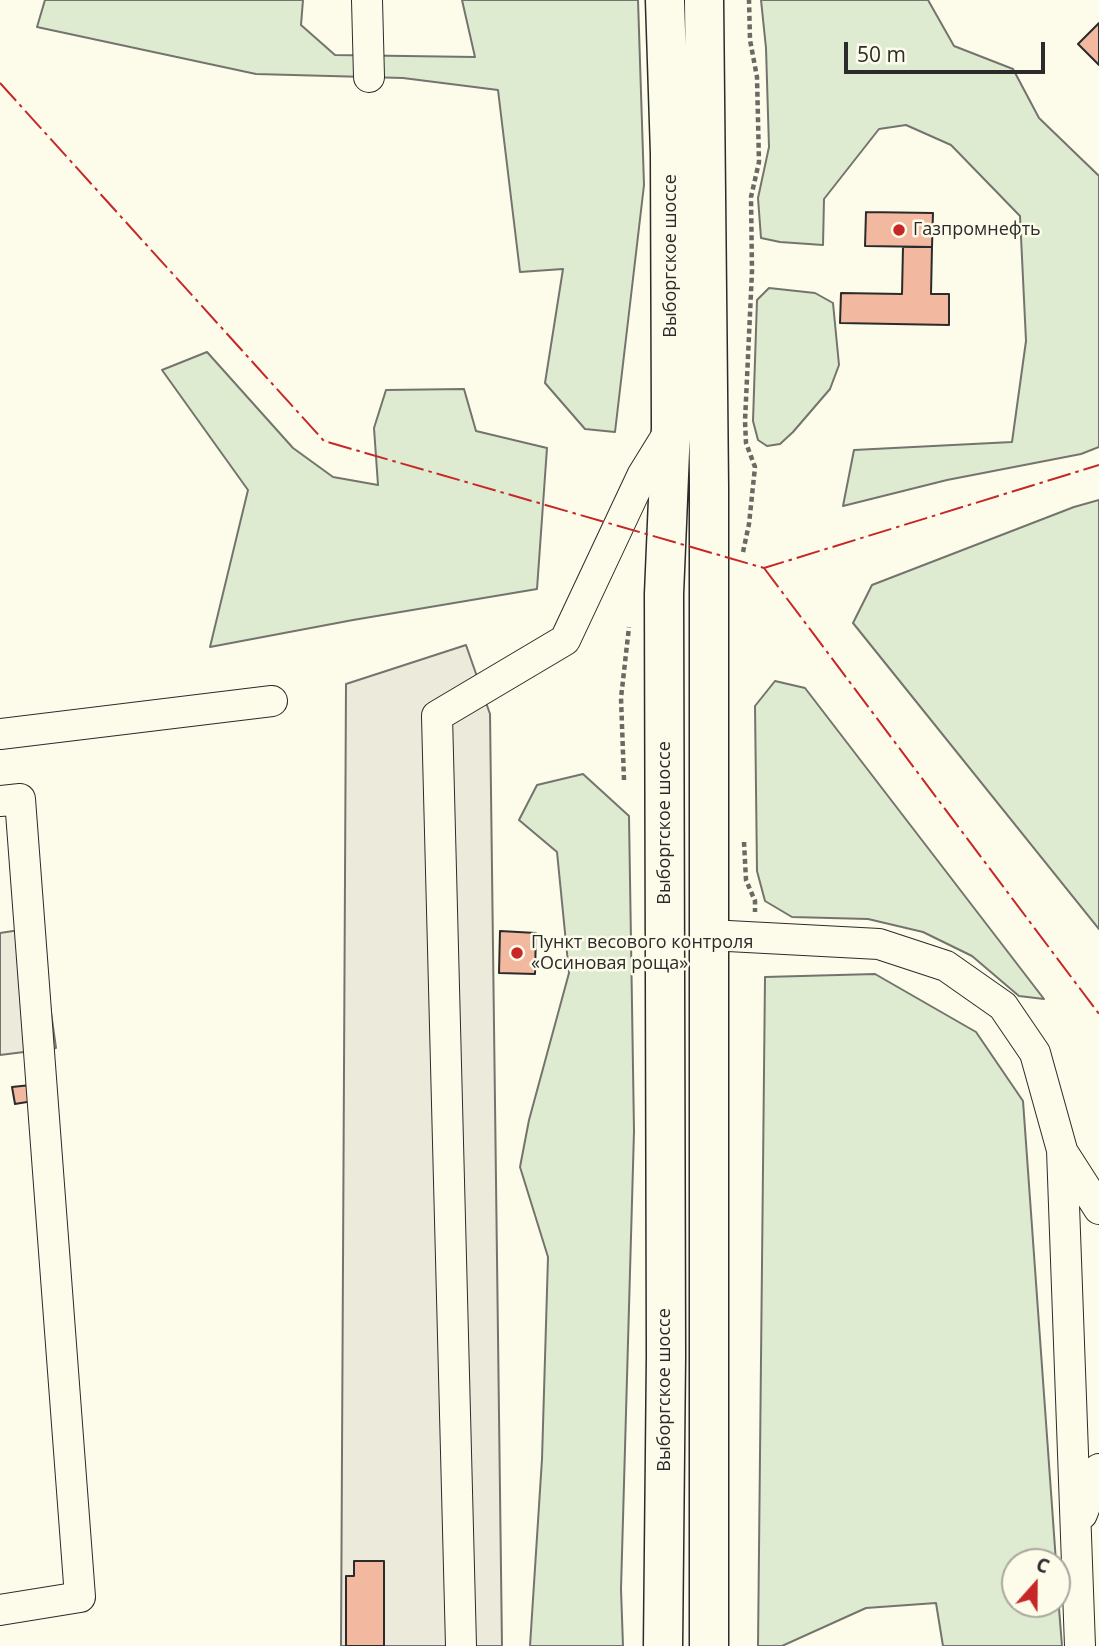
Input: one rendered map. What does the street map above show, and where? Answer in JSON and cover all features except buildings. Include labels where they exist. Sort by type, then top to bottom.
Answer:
[{"type":"main road","name":"Выборгское шоссе","points":[[663,1646],[666,1356],[664,594],[671,428],[670,154],[665,0]]},
{"type":"main road","name":"Выборгское шоссе","points":[[704,1],[709,486],[709,1646]]},
{"type":"street","points":[[367,0],[369,77]]},
{"type":"street","points":[[461,1646],[437,716],[565,640],[642,476],[671,428]]},
{"type":"street","points":[[0,734],[272,701]]},
{"type":"street","points":[[0,801],[20,799],[80,1597],[0,1610]]},
{"type":"street","points":[[709,935],[879,944],[946,967],[1003,1006],[1035,1053],[1062,1150],[1080,1646]]},
{"type":"street","points":[[1062,1150],[1099,1209]]},
{"type":"street","points":[[1077,1528],[1099,1469]]},
{"type":"path","points":[[742,559],[755,467],[747,443],[745,421],[752,271],[751,197],[758,162],[757,77],[750,40],[750,0]]},
{"type":"path","points":[[624,780],[621,698],[630,617]]},
{"type":"green space","points":[[45,0],[303,0],[301,25],[335,55],[475,57],[462,0],[638,0],[644,185],[615,432],[585,429],[545,383],[563,269],[520,272],[498,90],[403,78],[256,74],[37,27]]},
{"type":"green space","points":[[761,0],[928,0],[954,46],[1013,69],[1039,118],[1099,176],[1099,447],[1081,454],[947,480],[843,506],[854,450],[1012,442],[1026,341],[1020,216],[951,145],[906,125],[879,129],[824,199],[823,245],[761,238],[758,198],[769,147],[766,48]]},
{"type":"green space","points":[[769,288],[815,293],[833,303],[839,365],[830,389],[793,432],[780,444],[767,446],[758,440],[753,421],[757,300]]},
{"type":"green space","points":[[207,352],[293,448],[333,477],[378,485],[374,428],[386,390],[464,389],[476,431],[547,448],[537,589],[210,647],[248,490],[162,370]]},
{"type":"green space","points":[[1099,500],[1099,929],[853,623],[872,585],[1074,507]]},
{"type":"green space","points":[[775,681],[805,688],[1044,999],[1019,996],[972,956],[923,932],[868,919],[792,917],[765,901],[757,871],[755,706]]},
{"type":"green space","points":[[583,774],[629,816],[634,1131],[621,1589],[623,1646],[530,1646],[542,1459],[548,1257],[520,1167],[529,1120],[569,973],[557,852],[519,820],[537,785]]},
{"type":"green space","points":[[875,974],[976,1032],[1023,1101],[1055,1548],[1001,1548],[1001,1618],[1060,1618],[1062,1646],[943,1646],[936,1603],[866,1608],[782,1646],[758,1646],[765,977]]},
{"type":"shaded area","points":[[466,645],[490,714],[502,1646],[341,1646],[346,684]]},
{"type":"shaded area","points":[[39,927],[56,1048],[0,1055],[0,933]]},
{"type":"power","points":[[0,83],[324,441],[764,568],[1099,465]]},
{"type":"power","points":[[764,568],[1099,1014]]},
{"type":"place","name":"Газпромнефть","points":[[899,230]]},
{"type":"place","name":"Пункт весового контроля «Осиновая роща»","points":[[517,953]]}]
